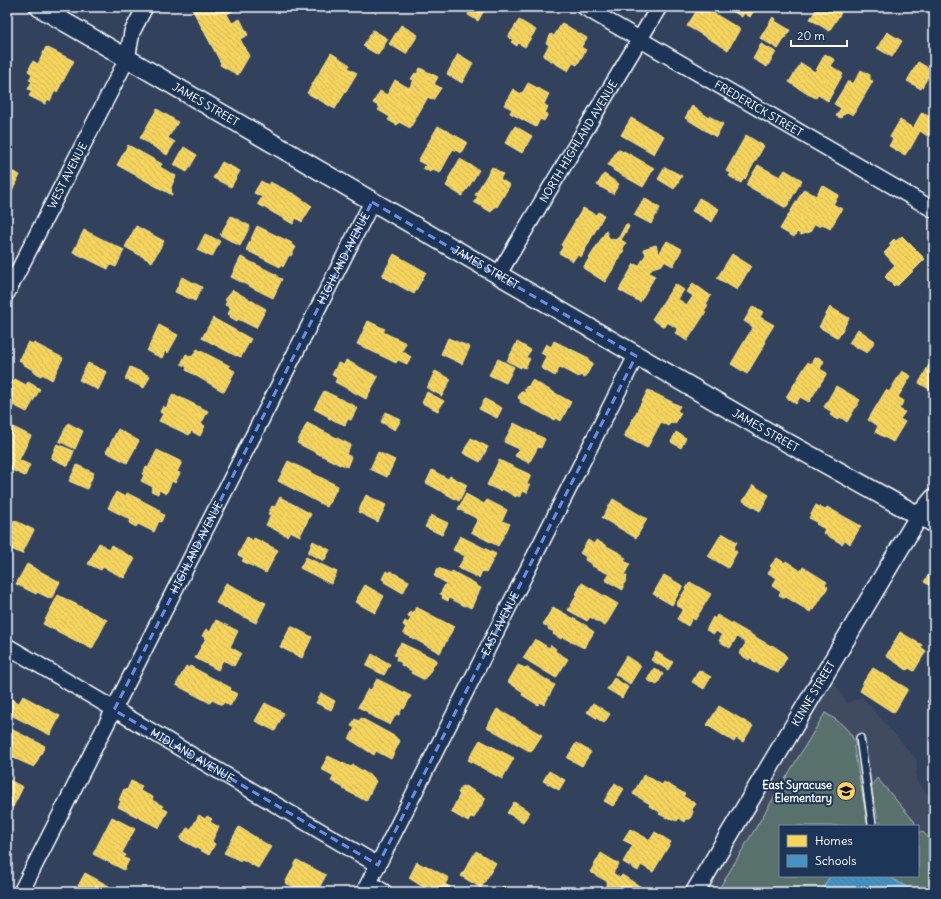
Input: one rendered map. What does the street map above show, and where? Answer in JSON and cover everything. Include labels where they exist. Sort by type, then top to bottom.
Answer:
[{"type":"street","name":"JAMES STREET","points":[[39,7],[770,434],[926,520]]},
{"type":"street","name":"WEST AVENUE","points":[[7,293],[127,58],[132,32],[145,7]]},
{"type":"street","name":"FREDERICK STREET","points":[[584,7],[934,210]]},
{"type":"street","name":"NORTH HIGHLAND AVENUE","points":[[498,275],[659,7]]},
{"type":"street","name":"HIGHLAND AVENUE","points":[[21,892],[372,202]]},
{"type":"street","name":"EAST AVENUE","points":[[366,887],[636,356]]},
{"type":"street","name":"KINNE STREET","points":[[695,892],[926,520],[934,498]]},
{"type":"street","name":"MIDLAND AVENUE","points":[[7,646],[378,865]]},
{"type":"street","points":[[366,887],[384,892]]},
{"type":"lane","points":[[860,738],[872,824]]},
{"type":"highlighted area","points":[[372,202],[636,356],[378,865],[114,710]]},
{"type":"shaded area","name":"East Syracuse Elementary","points":[[832,679],[847,703],[862,697],[917,760],[916,781],[934,802],[934,892],[706,892],[795,745]]},
{"type":"green space","points":[[825,713],[835,719],[844,726],[856,745],[854,748],[868,825],[779,825],[779,877],[829,877],[821,892],[717,892]]},
{"type":"green space","points":[[877,778],[914,821],[914,825],[884,825],[879,822],[871,790],[872,785]]},
{"type":"green space","points":[[919,832],[923,832],[934,844],[934,892],[915,892],[890,877],[919,877]]},
{"type":"building: Homes","points":[[191,7],[239,7],[227,14],[232,23],[240,19],[248,35],[240,39],[249,56],[238,75],[220,65],[221,63]]},
{"type":"building: Homes","points":[[466,7],[486,7],[478,21],[468,15],[470,10]]},
{"type":"building: Homes","points":[[699,7],[705,8],[740,29],[728,50],[687,26]]},
{"type":"building: Homes","points":[[726,7],[756,7],[750,17],[744,13],[742,17]]},
{"type":"building: Homes","points":[[818,7],[832,7],[841,13],[829,31],[810,19]]},
{"type":"building: Homes","points":[[773,17],[776,19],[775,21],[790,30],[778,49],[760,38]]},
{"type":"building: Homes","points":[[519,20],[536,30],[525,47],[518,43],[517,46],[511,42],[513,40],[508,37]]},
{"type":"building: Homes","points":[[562,23],[587,38],[581,47],[586,50],[577,65],[573,63],[568,71],[543,56],[549,45],[546,43],[551,34],[554,36]]},
{"type":"building: Homes","points":[[401,25],[418,35],[406,54],[389,44]]},
{"type":"building: Homes","points":[[373,30],[388,39],[378,55],[363,46]]},
{"type":"building: Homes","points":[[887,32],[902,41],[892,57],[877,48]]},
{"type":"building: Homes","points":[[761,44],[776,52],[767,67],[753,59]]},
{"type":"building: Homes","points":[[46,47],[74,61],[57,92],[55,91],[50,101],[48,99],[45,104],[29,96],[32,91],[28,89],[32,81],[29,80],[32,74],[28,71],[33,61],[38,64]]},
{"type":"building: Homes","points":[[331,53],[350,65],[348,68],[357,73],[335,109],[307,93]]},
{"type":"building: Homes","points":[[458,54],[473,63],[462,83],[447,74]]},
{"type":"building: Homes","points":[[825,54],[835,60],[831,66],[843,74],[828,101],[818,95],[816,98],[809,95],[789,82],[801,63],[815,72]]},
{"type":"building: Homes","points":[[918,62],[932,70],[921,89],[907,81]]},
{"type":"building: Homes","points":[[420,68],[438,77],[434,84],[441,88],[433,100],[428,97],[410,128],[399,122],[397,125],[388,120],[390,117],[378,110],[380,107],[373,103],[380,91],[387,95],[395,80],[409,88],[414,80],[411,79],[415,73],[417,74]]},
{"type":"building: Homes","points":[[861,70],[870,75],[870,80],[873,81],[853,115],[847,112],[844,115],[843,114],[841,118],[836,116],[841,108],[834,104],[848,81],[853,84]]},
{"type":"building: Homes","points":[[528,83],[549,94],[544,104],[548,107],[545,113],[548,114],[544,121],[540,119],[536,127],[510,113],[512,109],[504,105],[513,89],[521,94]]},
{"type":"building: Homes","points":[[692,106],[708,117],[709,116],[723,124],[716,137],[685,118]]},
{"type":"building: Homes","points":[[157,109],[178,122],[168,138],[175,142],[167,155],[140,138]]},
{"type":"building: Homes","points":[[922,112],[934,120],[934,128],[929,137],[920,131],[905,155],[889,146],[893,139],[890,137],[900,120],[913,128]]},
{"type":"building: Homes","points":[[631,118],[664,136],[654,154],[621,135]]},
{"type":"building: Homes","points":[[438,126],[467,142],[461,153],[453,149],[440,173],[432,169],[430,172],[423,168],[426,165],[418,161]]},
{"type":"building: Homes","points":[[515,126],[532,136],[522,153],[505,143]]},
{"type":"building: Homes","points":[[746,135],[764,146],[745,179],[744,178],[741,183],[729,176],[731,173],[726,171]]},
{"type":"building: Homes","points":[[128,145],[162,164],[160,167],[176,176],[171,187],[172,195],[117,165]]},
{"type":"building: Homes","points":[[184,147],[197,155],[187,172],[174,165]]},
{"type":"building: Homes","points":[[618,149],[654,168],[643,187],[613,170],[614,169],[608,165]]},
{"type":"building: Homes","points":[[460,159],[479,170],[462,196],[446,186],[449,180],[448,179]]},
{"type":"building: Homes","points":[[222,162],[240,171],[231,187],[213,178]]},
{"type":"building: Homes","points":[[758,165],[780,177],[785,170],[802,180],[786,208],[746,185]]},
{"type":"building: Homes","points":[[492,167],[503,174],[500,179],[510,185],[497,207],[495,206],[491,212],[474,202],[478,196],[475,195]]},
{"type":"building: Homes","points":[[665,167],[682,176],[674,189],[658,179]]},
{"type":"building: Homes","points":[[7,169],[20,175],[8,199],[7,199]]},
{"type":"building: Homes","points":[[604,174],[619,184],[613,194],[597,185]]},
{"type":"building: Homes","points":[[261,181],[268,185],[270,182],[296,195],[312,206],[302,222],[296,218],[293,224],[258,204],[262,197],[254,193]]},
{"type":"building: Homes","points":[[822,185],[839,195],[833,204],[842,209],[830,229],[822,224],[820,227],[815,224],[810,232],[801,235],[797,232],[794,237],[780,229],[804,189],[816,196]]},
{"type":"building: Homes","points":[[644,198],[660,208],[651,224],[634,215]]},
{"type":"building: Homes","points":[[699,198],[719,209],[712,222],[692,211]]},
{"type":"building: Homes","points":[[583,208],[596,215],[598,212],[604,215],[581,257],[577,255],[573,261],[559,253],[563,247],[561,245]]},
{"type":"building: Homes","points":[[231,216],[250,226],[240,246],[220,235]]},
{"type":"building: Homes","points":[[626,224],[629,227],[621,240],[626,243],[622,250],[624,251],[605,282],[583,268],[606,231],[609,238],[615,240],[619,237]]},
{"type":"building: Homes","points":[[136,226],[164,241],[152,262],[125,247]]},
{"type":"building: Homes","points":[[257,226],[292,243],[291,245],[296,247],[291,256],[289,255],[283,267],[281,265],[280,267],[246,250]]},
{"type":"building: Homes","points":[[84,230],[124,250],[116,267],[111,265],[108,269],[73,252]]},
{"type":"building: Homes","points":[[205,234],[220,241],[212,257],[197,250]]},
{"type":"building: Homes","points":[[902,236],[925,259],[897,286],[896,284],[894,286],[885,277],[895,265],[884,253],[891,246],[889,244],[894,239],[896,241]]},
{"type":"building: Homes","points":[[667,241],[682,249],[673,266],[664,261],[662,265],[652,268],[649,273],[655,276],[640,302],[619,290],[634,264],[639,266],[646,254],[643,249],[656,245],[659,254]]},
{"type":"building: Homes","points":[[394,254],[426,272],[414,294],[382,276]]},
{"type":"building: Homes","points":[[732,254],[751,266],[737,290],[717,278]]},
{"type":"building: Homes","points":[[241,257],[282,279],[273,298],[231,277]]},
{"type":"building: Homes","points":[[182,277],[202,287],[195,301],[175,292]]},
{"type":"building: Homes","points":[[693,283],[711,296],[706,304],[708,305],[704,311],[706,312],[687,341],[675,333],[678,329],[667,322],[664,327],[652,319],[675,284],[684,290],[678,299],[687,305],[693,296],[687,292]]},
{"type":"building: Homes","points":[[233,290],[266,309],[256,328],[238,319],[237,321],[228,314],[231,308],[225,305],[227,301],[225,300]]},
{"type":"building: Homes","points":[[753,306],[763,312],[760,317],[774,325],[747,374],[731,364],[753,327],[744,321]]},
{"type":"building: Homes","points":[[830,307],[849,318],[838,338],[819,327]]},
{"type":"building: Homes","points":[[213,318],[251,339],[241,357],[236,356],[202,338]]},
{"type":"building: Homes","points":[[368,321],[385,329],[383,332],[406,343],[402,351],[411,357],[407,364],[398,360],[396,363],[357,344]]},
{"type":"building: Homes","points":[[159,325],[178,335],[168,353],[165,351],[162,358],[147,351]]},
{"type":"building: Homes","points":[[858,329],[875,341],[867,353],[849,343]]},
{"type":"building: Homes","points":[[448,338],[470,347],[462,364],[441,354]]},
{"type":"building: Homes","points":[[554,341],[589,358],[588,360],[593,363],[585,378],[580,375],[579,377],[560,367],[555,376],[541,368],[546,356],[541,353],[546,344],[551,347]]},
{"type":"building: Homes","points":[[28,342],[34,343],[63,358],[52,380],[42,374],[41,376],[33,372],[34,371],[19,360]]},
{"type":"building: Homes","points":[[517,342],[531,350],[526,357],[530,359],[525,368],[521,366],[521,368],[507,361]]},
{"type":"building: Homes","points":[[197,349],[230,366],[229,368],[235,371],[224,392],[186,370],[187,367],[181,364],[186,354],[192,357]]},
{"type":"building: Homes","points":[[818,357],[824,361],[820,369],[827,373],[809,402],[800,397],[796,404],[786,397],[808,362],[811,364],[814,358]]},
{"type":"building: Homes","points":[[498,359],[514,367],[506,383],[489,375]]},
{"type":"building: Homes","points":[[346,360],[378,377],[366,399],[335,382],[337,378],[332,375],[338,363],[344,365]]},
{"type":"building: Homes","points":[[88,363],[107,372],[98,390],[79,380]]},
{"type":"building: Homes","points":[[930,363],[934,365],[934,392],[919,383]]},
{"type":"building: Homes","points":[[130,367],[150,376],[144,388],[125,379]]},
{"type":"building: Homes","points":[[435,371],[451,379],[442,396],[427,388]]},
{"type":"building: Homes","points":[[902,371],[911,376],[898,397],[904,401],[899,409],[905,412],[900,419],[905,422],[893,442],[875,432],[878,426],[868,420],[886,390],[889,392]]},
{"type":"building: Homes","points":[[15,379],[26,385],[28,382],[40,389],[27,412],[13,405],[12,408],[7,406],[7,385],[10,380],[13,382]]},
{"type":"building: Homes","points":[[532,380],[571,402],[561,421],[555,418],[554,420],[520,402],[521,400],[518,398],[521,391],[525,393],[526,391],[524,390],[527,386],[528,387]]},
{"type":"building: Homes","points":[[836,386],[860,400],[847,422],[840,417],[838,420],[830,415],[832,412],[824,407]]},
{"type":"building: Homes","points":[[648,390],[680,406],[677,411],[681,413],[675,424],[671,422],[668,426],[661,422],[647,448],[624,436]]},
{"type":"building: Homes","points":[[324,391],[357,408],[351,420],[348,419],[345,425],[328,418],[329,417],[314,409]]},
{"type":"building: Homes","points":[[427,392],[444,401],[438,411],[422,403]]},
{"type":"building: Homes","points":[[173,394],[208,411],[201,424],[205,426],[200,436],[191,431],[189,435],[159,421],[163,414],[160,412],[163,406],[166,408]]},
{"type":"building: Homes","points":[[485,399],[502,408],[497,418],[479,409]]},
{"type":"building: Homes","points":[[386,412],[401,420],[395,430],[381,422]]},
{"type":"building: Homes","points":[[68,423],[83,431],[75,449],[59,441]]},
{"type":"building: Homes","points":[[307,423],[351,445],[346,454],[351,457],[347,467],[341,464],[340,465],[297,443]]},
{"type":"building: Homes","points":[[514,423],[545,439],[541,448],[538,447],[529,463],[515,456],[519,449],[504,442]]},
{"type":"building: Homes","points":[[7,424],[31,436],[19,460],[30,465],[25,476],[7,468]]},
{"type":"building: Homes","points":[[118,429],[139,441],[127,463],[106,452]]},
{"type":"building: Homes","points":[[676,432],[686,438],[681,448],[671,442]]},
{"type":"building: Homes","points":[[471,438],[488,447],[480,462],[463,453]]},
{"type":"building: Homes","points":[[57,444],[74,451],[68,466],[51,458]]},
{"type":"building: Homes","points":[[157,450],[182,462],[177,472],[180,473],[175,483],[172,481],[166,494],[159,490],[158,494],[151,491],[153,487],[141,481],[144,475],[142,474],[146,467],[148,468]]},
{"type":"building: Homes","points":[[378,452],[395,460],[387,477],[370,469]]},
{"type":"building: Homes","points":[[499,460],[531,475],[527,484],[530,485],[527,493],[523,491],[520,497],[516,495],[516,497],[502,489],[500,491],[487,485]]},
{"type":"building: Homes","points":[[288,461],[338,486],[327,507],[278,481]]},
{"type":"building: Homes","points":[[77,465],[94,473],[87,489],[69,481]]},
{"type":"building: Homes","points":[[432,470],[448,479],[450,476],[467,485],[459,501],[426,483]]},
{"type":"building: Homes","points":[[753,485],[769,495],[760,511],[743,501]]},
{"type":"building: Homes","points":[[116,492],[125,497],[127,493],[160,510],[159,512],[164,515],[161,522],[159,521],[154,532],[138,524],[136,527],[129,523],[131,520],[108,508]]},
{"type":"building: Homes","points":[[466,494],[484,504],[487,500],[507,510],[502,521],[510,524],[498,546],[471,532],[478,519],[458,509]]},
{"type":"building: Homes","points":[[366,495],[386,505],[378,522],[358,512]]},
{"type":"building: Homes","points":[[280,497],[311,514],[300,536],[290,531],[287,536],[266,525],[271,515],[268,514],[272,506],[275,507]]},
{"type":"building: Homes","points":[[613,499],[647,519],[636,538],[602,518]]},
{"type":"building: Homes","points":[[816,505],[825,510],[827,507],[861,526],[850,544],[845,540],[842,544],[823,533],[825,529],[816,524],[817,522],[809,518]]},
{"type":"building: Homes","points":[[431,515],[448,523],[442,535],[425,527]]},
{"type":"building: Homes","points":[[14,520],[34,530],[22,554],[7,547],[7,533]]},
{"type":"building: Homes","points":[[722,533],[737,542],[733,549],[737,552],[728,568],[708,556]]},
{"type":"building: Homes","points":[[460,536],[496,554],[486,573],[482,571],[479,578],[458,568],[465,556],[453,550]]},
{"type":"building: Homes","points":[[247,537],[253,541],[254,538],[278,550],[266,573],[242,561],[244,558],[238,555]]},
{"type":"building: Homes","points":[[588,540],[594,544],[596,540],[626,558],[624,561],[630,564],[624,575],[627,576],[623,585],[623,590],[605,580],[609,574],[592,566],[593,565],[585,560],[586,557],[580,553]]},
{"type":"building: Homes","points":[[313,541],[330,550],[324,561],[308,553]]},
{"type":"building: Homes","points":[[99,543],[109,549],[111,545],[135,559],[124,578],[103,567],[101,570],[88,564]]},
{"type":"building: Homes","points":[[306,557],[337,572],[331,584],[300,568]]},
{"type":"building: Homes","points":[[777,558],[785,563],[786,561],[801,571],[803,567],[827,582],[825,585],[828,587],[814,610],[812,609],[810,612],[786,597],[785,598],[779,595],[781,592],[772,586],[777,578],[768,573],[772,567],[770,566]]},
{"type":"building: Homes","points":[[27,564],[60,582],[51,599],[37,592],[36,594],[16,584]]},
{"type":"building: Homes","points":[[934,566],[934,588],[924,582]]},
{"type":"building: Homes","points":[[438,568],[451,573],[452,571],[481,588],[471,608],[449,598],[448,601],[442,598],[443,595],[440,594],[446,583],[434,576]]},
{"type":"building: Homes","points":[[386,571],[389,573],[390,571],[409,581],[403,593],[384,582],[385,581],[382,579]]},
{"type":"building: Homes","points":[[664,575],[683,586],[672,605],[653,594]]},
{"type":"building: Homes","points":[[690,582],[711,594],[695,620],[692,618],[688,626],[677,619],[683,609],[676,605]]},
{"type":"building: Homes","points":[[226,583],[266,603],[256,623],[216,603]]},
{"type":"building: Homes","points":[[582,583],[618,604],[605,626],[590,617],[587,621],[568,610]]},
{"type":"building: Homes","points":[[365,585],[384,596],[375,613],[355,602]]},
{"type":"building: Homes","points":[[58,595],[107,620],[92,649],[43,624]]},
{"type":"building: Homes","points":[[416,607],[454,627],[440,653],[403,633],[406,627],[403,625],[405,621],[408,623],[411,618],[408,616],[410,612],[413,613]]},
{"type":"building: Homes","points":[[553,607],[587,626],[594,632],[584,648],[562,637],[561,639],[553,634],[554,632],[543,624]]},
{"type":"building: Homes","points":[[717,615],[784,653],[787,657],[778,673],[753,661],[751,657],[749,660],[739,654],[746,643],[737,637],[730,648],[719,641],[722,635],[716,631],[714,634],[706,630],[713,617],[715,619]]},
{"type":"building: Homes","points":[[216,620],[238,631],[230,647],[241,653],[234,666],[223,660],[218,670],[195,658],[206,638],[202,636],[206,629],[210,632]]},
{"type":"building: Homes","points":[[291,626],[312,637],[302,658],[280,647]]},
{"type":"building: Homes","points":[[900,632],[922,645],[921,647],[926,651],[914,671],[909,668],[907,670],[886,656]]},
{"type":"building: Homes","points":[[535,639],[549,648],[551,645],[556,649],[555,651],[568,659],[556,678],[523,658]]},
{"type":"building: Homes","points":[[401,643],[437,660],[425,680],[411,673],[412,671],[401,665],[402,663],[396,660],[397,656],[394,655]]},
{"type":"building: Homes","points":[[656,652],[673,662],[668,670],[651,660]]},
{"type":"building: Homes","points":[[372,654],[390,664],[384,675],[366,666]]},
{"type":"building: Homes","points":[[626,656],[641,666],[630,684],[615,674]]},
{"type":"building: Homes","points":[[518,665],[525,668],[526,667],[555,685],[544,705],[540,702],[538,705],[522,695],[523,692],[508,682]]},
{"type":"building: Homes","points":[[186,666],[189,668],[190,666],[231,688],[230,690],[237,694],[230,706],[224,702],[222,705],[212,700],[210,703],[176,685]]},
{"type":"building: Homes","points":[[654,668],[663,674],[657,685],[647,680]]},
{"type":"building: Homes","points":[[873,668],[908,689],[894,713],[860,691],[863,685],[862,684]]},
{"type":"building: Homes","points":[[699,670],[711,677],[704,689],[692,682]]},
{"type":"building: Homes","points":[[614,678],[628,687],[622,698],[607,689]]},
{"type":"building: Homes","points":[[377,679],[411,696],[404,709],[402,708],[399,715],[396,714],[390,725],[358,707],[368,689],[371,690]]},
{"type":"building: Homes","points":[[934,689],[934,706],[927,702]]},
{"type":"building: Homes","points":[[321,693],[335,701],[331,710],[316,703]]},
{"type":"building: Homes","points":[[23,696],[60,716],[50,735],[7,713],[7,708],[11,699],[19,703]]},
{"type":"building: Homes","points":[[265,703],[284,713],[275,731],[255,721]]},
{"type":"building: Homes","points":[[593,703],[610,714],[604,723],[587,712]]},
{"type":"building: Homes","points":[[719,706],[753,726],[743,742],[736,738],[734,742],[707,725]]},
{"type":"building: Homes","points":[[497,709],[542,735],[531,752],[487,727]]},
{"type":"building: Homes","points":[[361,718],[396,737],[400,741],[391,759],[376,751],[374,755],[349,739],[355,728],[351,726],[355,719],[359,721]]},
{"type":"building: Homes","points":[[7,727],[45,746],[34,767],[7,755]]},
{"type":"building: Homes","points":[[480,740],[514,758],[502,779],[468,760]]},
{"type":"building: Homes","points":[[576,743],[591,752],[582,766],[567,758]]},
{"type":"building: Homes","points":[[328,756],[351,767],[353,765],[374,778],[376,781],[366,801],[331,781],[334,776],[321,769]]},
{"type":"building: Homes","points":[[549,771],[565,780],[559,790],[543,781]]},
{"type":"building: Homes","points":[[644,774],[662,785],[664,782],[685,794],[683,796],[696,804],[692,809],[693,812],[690,819],[686,819],[685,822],[679,818],[677,821],[667,818],[649,806],[650,804],[633,794]]},
{"type":"building: Homes","points":[[7,779],[23,787],[13,807],[7,805]]},
{"type":"building: Homes","points":[[131,781],[142,786],[140,791],[153,797],[152,800],[163,806],[162,808],[168,811],[159,828],[118,807],[121,801],[119,800],[124,789],[127,790]]},
{"type":"building: Homes","points":[[615,783],[624,789],[613,806],[604,801]]},
{"type":"building: Homes","points":[[462,786],[465,786],[486,798],[474,818],[471,817],[468,822],[451,812],[460,794],[458,793]]},
{"type":"building: Homes","points":[[514,802],[530,812],[523,822],[507,813]]},
{"type":"building: Homes","points":[[199,815],[205,819],[207,816],[212,819],[210,822],[219,827],[212,841],[215,844],[209,855],[180,839],[187,828],[191,829]]},
{"type":"building: Homes","points":[[112,817],[135,829],[122,853],[126,855],[124,858],[129,860],[124,870],[93,854]]},
{"type":"building: Homes","points":[[239,827],[271,847],[258,868],[242,859],[241,861],[224,853]]},
{"type":"building: Homes","points":[[630,829],[650,840],[655,832],[671,842],[653,872],[641,865],[638,871],[623,862],[633,845],[623,840]]},
{"type":"building: Homes","points":[[476,851],[496,863],[481,888],[461,876]]},
{"type":"building: Homes","points":[[601,853],[619,864],[613,873],[620,878],[622,875],[648,892],[602,892],[608,882],[590,872]]},
{"type":"building: Homes","points":[[297,860],[326,875],[317,892],[292,892],[295,887],[285,883]]},
{"type":"building: Homes","points":[[417,862],[449,878],[445,884],[450,887],[447,892],[431,892],[409,878]]},
{"type":"building: Homes","points":[[85,873],[109,886],[106,892],[79,892],[81,888],[78,886]]},
{"type":"building: Homes","points":[[503,886],[514,892],[500,892]]},
{"type":"building: Schools","points":[[829,877],[890,877],[915,892],[821,892]]},
{"type":"place","name":"East Syracuse Elementary","points":[[846,791]]}]
